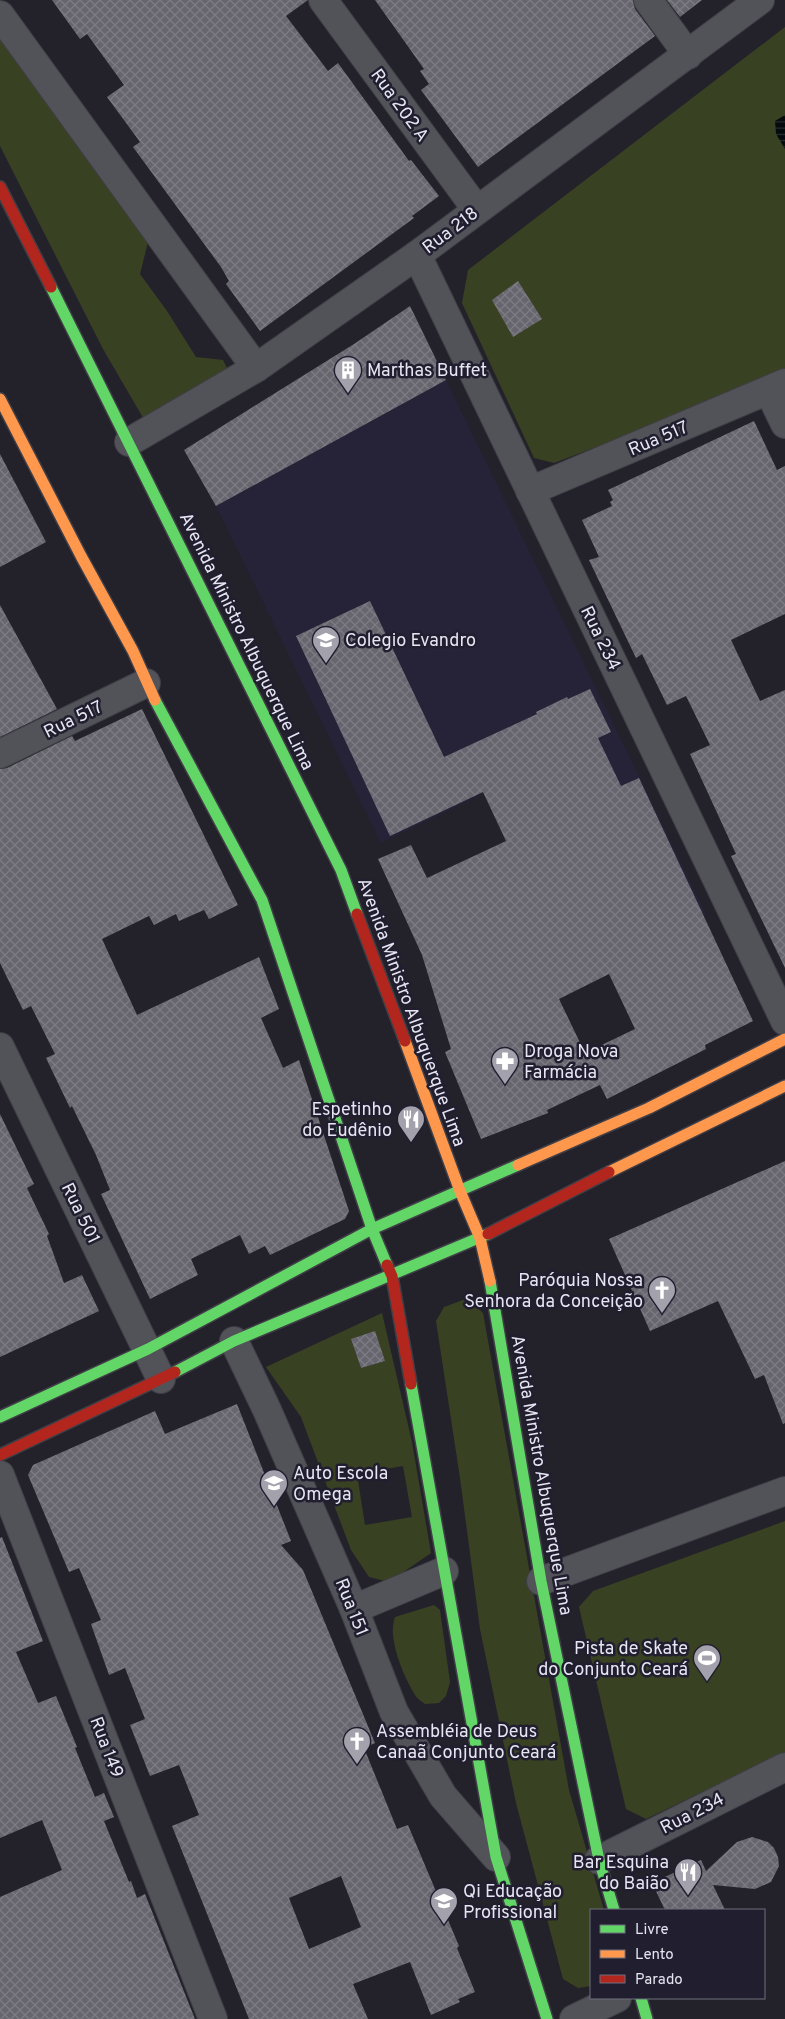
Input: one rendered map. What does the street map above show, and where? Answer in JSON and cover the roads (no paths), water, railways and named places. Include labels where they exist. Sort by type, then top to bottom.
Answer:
[{"type":"street","name":"Rua 202 A","points":[[323,0],[476,210]]},
{"type":"street","points":[[648,0],[688,55]]},
{"type":"street","name":"Rua 218","points":[[129,442],[256,368],[417,255],[760,0]]},
{"type":"street","points":[[0,15],[256,368]]},
{"type":"street","name":"Avenida Ministro Albuquerque Lima","points":[[0,187],[129,442],[341,870],[460,1191],[480,1238],[495,1304],[542,1581],[599,1860],[614,1909]]},
{"type":"street","name":"Rua 234","points":[[417,255],[785,1021]]},
{"type":"street","points":[[777,387],[785,424]]},
{"type":"street","name":"Rua 517","points":[[530,491],[777,387]]},
{"type":"street","points":[[0,399],[81,556],[134,650],[146,683],[262,900],[372,1229],[392,1276],[407,1351],[444,1571],[496,1857],[547,2019]]},
{"type":"street","name":"Rua 517","points":[[0,754],[146,683]]},
{"type":"street","points":[[0,1417],[148,1349],[372,1229],[651,1112],[785,1039]]},
{"type":"street","name":"Rua 501","points":[[0,1047],[161,1379]]},
{"type":"street","points":[[0,1455],[161,1379],[234,1341],[480,1238],[564,1193],[785,1086]]},
{"type":"street","points":[[660,1130],[666,1145]]},
{"type":"street","name":"Rua 151","points":[[234,1341],[267,1410],[354,1609],[394,1712],[443,1796],[496,1857]]},
{"type":"street","name":"Rua 149","points":[[0,1475],[213,2019]]},
{"type":"street","points":[[542,1581],[785,1490]]},
{"type":"street","points":[[354,1609],[444,1571]]},
{"type":"street","name":"Rua 234","points":[[599,1860],[785,1767]]},
{"type":"street","points":[[574,2019],[615,1999]]},
{"type":"street","points":[[641,1999],[647,2019]]},
{"type":"place","name":"Marthas Buffet","points":[[348,394]]},
{"type":"place","name":"Colegio Evandro","points":[[326,664]]},
{"type":"place","name":"Droga Nova Farmácia","points":[[505,1085]]},
{"type":"place","name":"Espetinho do Eudênio","points":[[411,1143]]},
{"type":"place","name":"Paróquia Nossa Senhora da Conceição","points":[[662,1314]]},
{"type":"place","name":"Auto Escola Omega","points":[[274,1507]]},
{"type":"place","name":"Pista de Skate do Conjunto Ceará","points":[[707,1682]]},
{"type":"place","name":"Assembléia de Deus Canaã Conjunto Ceará","points":[[357,1765]]},
{"type":"place","name":"Bar Esquina do Baião","points":[[688,1896]]},
{"type":"place","name":"Qi Educação Profissional","points":[[444,1925]]}]
